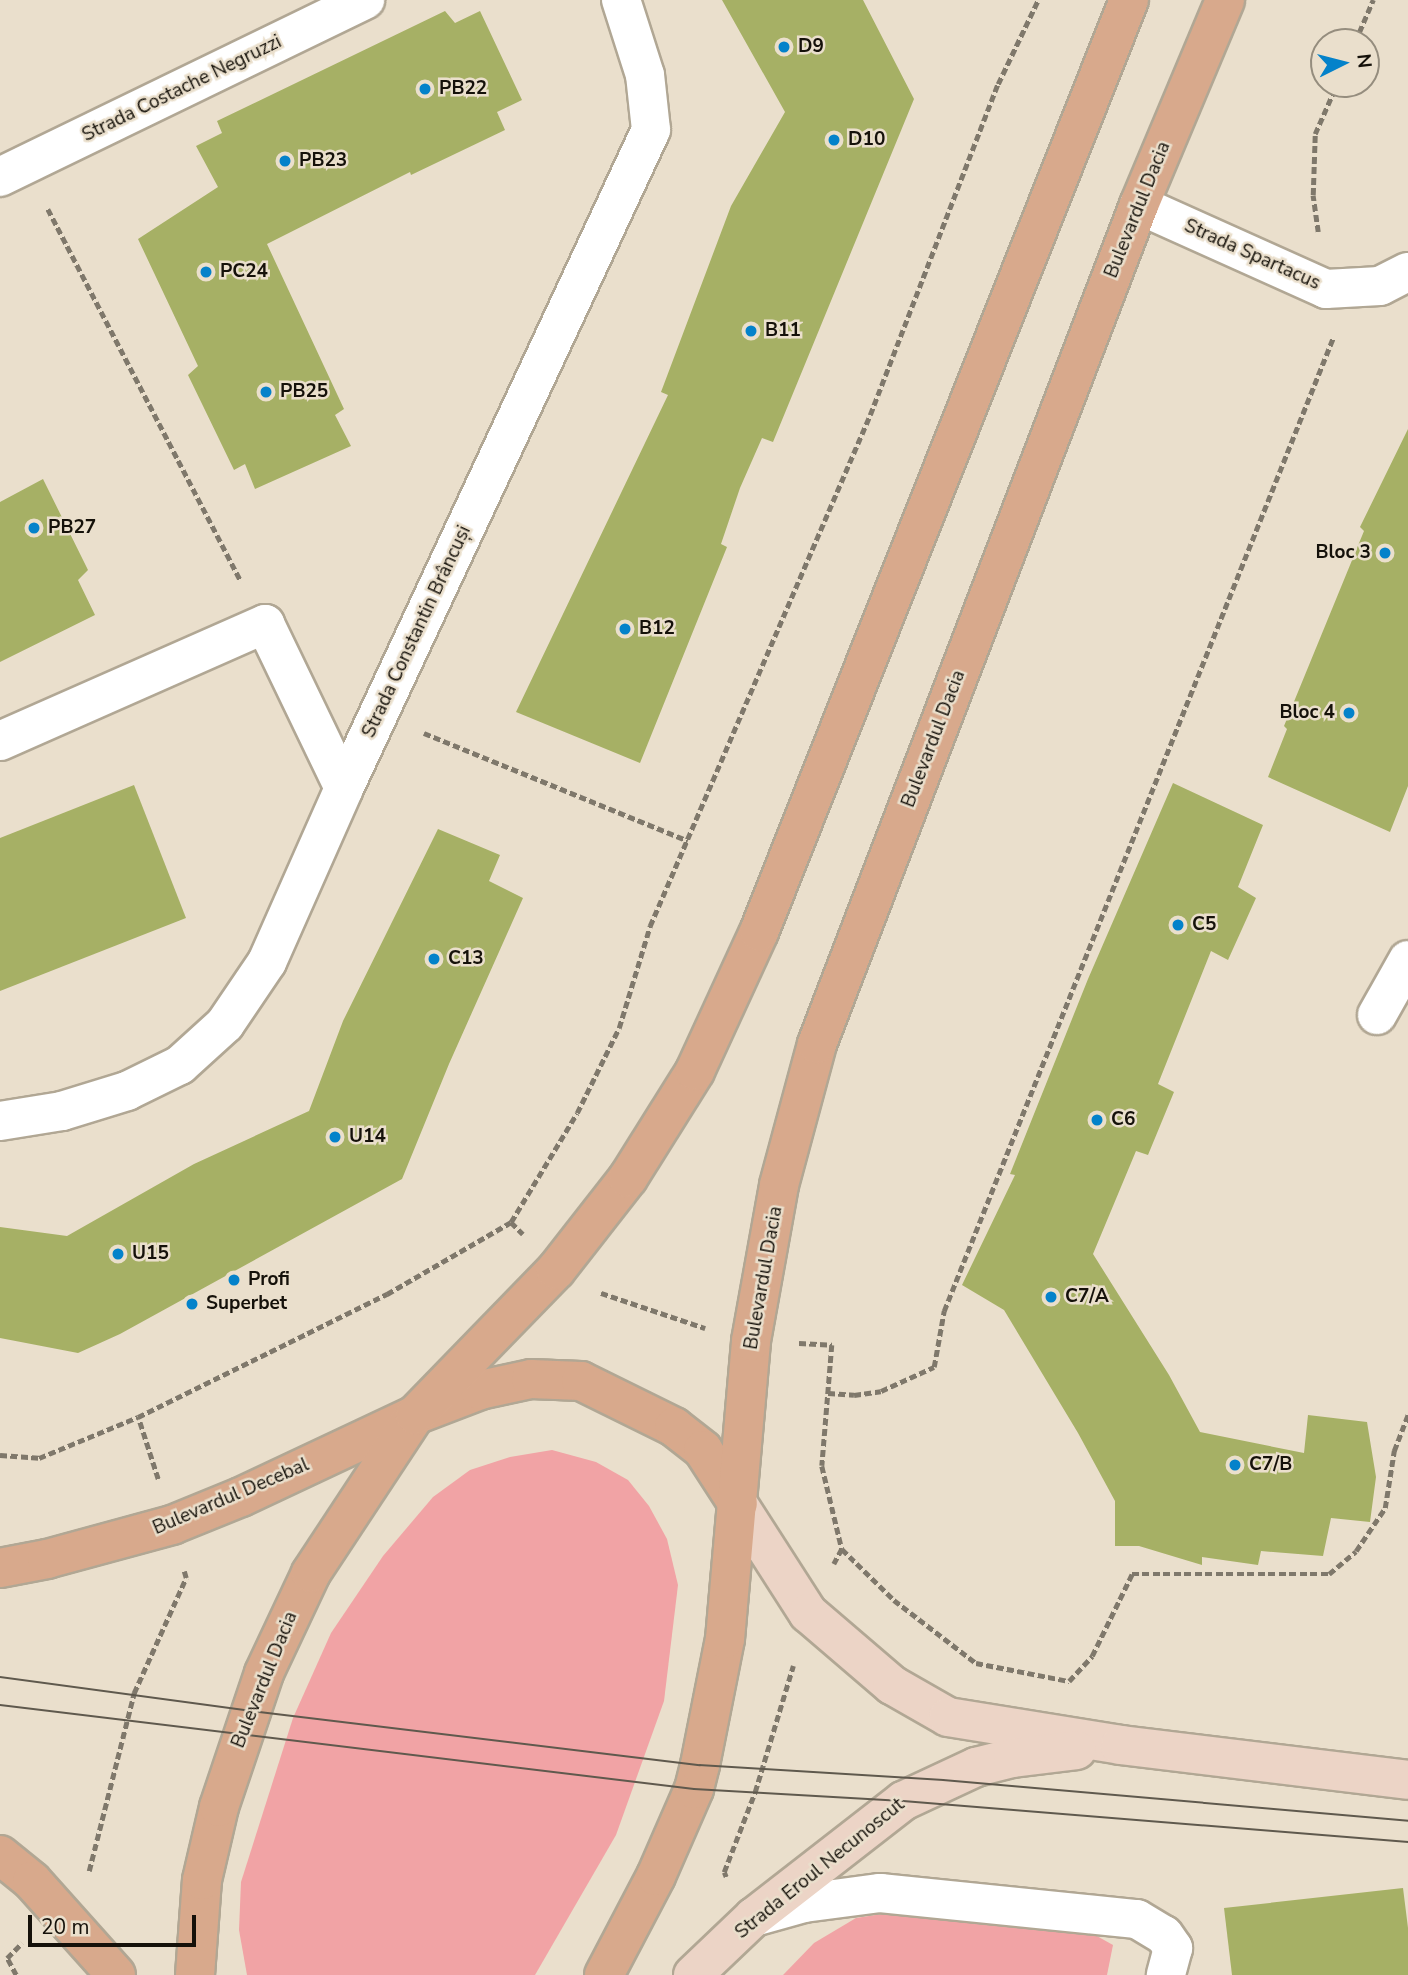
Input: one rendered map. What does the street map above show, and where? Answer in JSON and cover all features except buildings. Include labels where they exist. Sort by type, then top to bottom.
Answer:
[{"type":"main road","name":"Bulevardul Dacia","points":[[195,1975],[202,1880],[216,1819],[241,1735],[264,1673],[311,1573],[415,1415],[556,1270],[628,1178],[695,1071],[760,932],[1129,0]]},
{"type":"main road","name":"Bulevardul Dacia","points":[[604,1975],[656,1876],[694,1788],[725,1639],[751,1341],[779,1185],[817,1044],[1139,205],[1225,0]]},
{"type":"main road","points":[[415,1415],[480,1390],[531,1379],[581,1381],[674,1427],[704,1450],[738,1504]]},
{"type":"main road","name":"Bulevardul Decebal","points":[[0,1568],[47,1559],[172,1525],[241,1497],[415,1415]]},
{"type":"main road","name":"Strada Eroul Necunoscut","points":[[738,1504],[808,1613],[892,1685],[948,1717],[1120,1745],[1408,1780]]},
{"type":"main road","name":"Strada Eroul Necunoscut","points":[[693,1975],[750,1922],[903,1801],[943,1780],[1013,1758],[1120,1745]]},
{"type":"main road","points":[[0,1855],[32,1881],[116,1975]]},
{"type":"street","name":"Strada Costache Negruzzi","points":[[13,171],[365,0]]},
{"type":"street","name":"Strada Constantin Brâncuși","points":[[0,1121],[62,1111],[127,1091],[180,1065],[225,1024],[267,962],[344,788],[651,130],[645,75],[621,0]]},
{"type":"street","points":[[1107,0],[1114,39]]},
{"type":"street","name":"Strada Spartacus","points":[[1139,205],[1326,289],[1380,286],[1408,272]]},
{"type":"street","points":[[0,741],[265,624],[344,788]]},
{"type":"street","points":[[1377,1014],[1408,960]]},
{"type":"street","points":[[750,1922],[804,1903],[880,1893],[1137,1919],[1164,1935],[1173,1948],[1166,1975]]},
{"type":"path","points":[[0,1455],[39,1458],[138,1418],[387,1294],[511,1222],[578,1113],[620,1028],[650,926],[870,415],[998,84],[1038,0]]},
{"type":"path","points":[[1361,28],[1373,0]]},
{"type":"path","points":[[828,1393],[854,1395],[881,1391],[934,1367],[944,1311],[1333,339],[1313,195],[1315,134],[1331,98]]},
{"type":"path","points":[[13,171],[265,624]]},
{"type":"path","points":[[378,715],[688,841]]},
{"type":"path","points":[[511,1222],[556,1270],[597,1292],[751,1341],[832,1345],[822,1465],[842,1549],[894,1600],[976,1663],[1069,1681],[1092,1656],[1132,1574],[1329,1574],[1356,1551],[1385,1508],[1394,1451],[1408,1415]]},
{"type":"path","points":[[86,1882],[134,1693],[186,1578],[138,1418]]},
{"type":"path","points":[[750,1922],[724,1872],[755,1792],[808,1613],[842,1549]]},
{"type":"shaded area","points":[[552,1450],[596,1462],[628,1480],[649,1506],[667,1539],[678,1585],[664,1701],[616,1835],[535,1975],[247,1975],[239,1930],[241,1882],[293,1718],[331,1633],[383,1556],[433,1497],[470,1470],[510,1457]]},
{"type":"shaded area","points":[[908,1910],[1086,1930],[1113,1945],[1107,1975],[783,1975],[814,1943],[856,1918]]},
{"type":"tram line","points":[[0,1677],[251,1711],[700,1765],[943,1780],[1408,1821]]},
{"type":"tram line","points":[[0,1705],[694,1789],[903,1801],[1408,1842]]},
{"type":"place","name":"D9","points":[[784,47]]},
{"type":"place","name":"PB22","points":[[425,89]]},
{"type":"place","name":"D10","points":[[834,140]]},
{"type":"place","name":"PB23","points":[[285,161]]},
{"type":"place","name":"PC24","points":[[206,272]]},
{"type":"place","name":"B11","points":[[751,331]]},
{"type":"place","name":"PB25","points":[[266,392]]},
{"type":"place","name":"PB27","points":[[34,528]]},
{"type":"place","name":"Bloc 3","points":[[1385,553]]},
{"type":"place","name":"B12","points":[[625,629]]},
{"type":"place","name":"Bloc 4","points":[[1349,713]]},
{"type":"place","name":"C5","points":[[1178,925]]},
{"type":"place","name":"C13","points":[[434,959]]},
{"type":"place","name":"C6","points":[[1097,1120]]},
{"type":"place","name":"U14","points":[[335,1137]]},
{"type":"place","name":"U15","points":[[118,1254]]},
{"type":"place","name":"Profi","points":[[234,1280]]},
{"type":"place","name":"C7/A","points":[[1051,1297]]},
{"type":"place","name":"Superbet","points":[[192,1304]]},
{"type":"place","name":"C7/B","points":[[1235,1465]]}]
